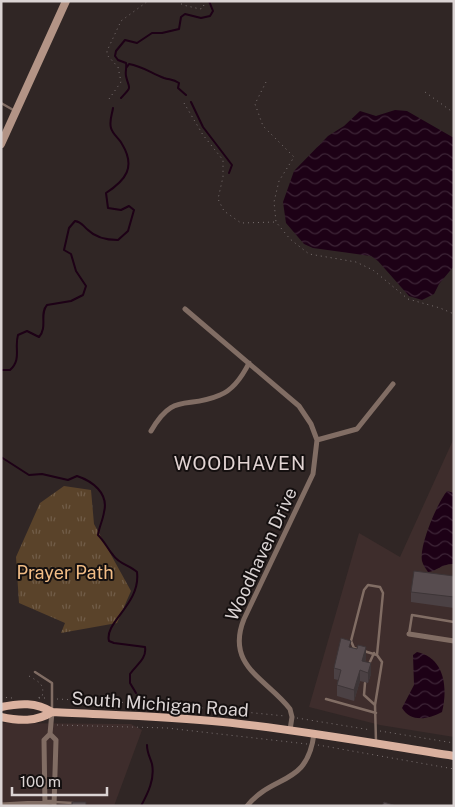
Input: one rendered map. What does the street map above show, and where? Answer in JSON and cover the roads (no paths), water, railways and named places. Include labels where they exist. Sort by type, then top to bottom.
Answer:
[{"type":"main road","points":[[1,144],[66,1]]},
{"type":"main road","name":"South Michigan Road","points":[[1,707],[14,704],[40,705],[52,712],[169,717],[266,727],[454,756]]},
{"type":"main road","name":"South Michigan Road","points":[[1,716],[13,719],[40,719],[52,712]]},
{"type":"street","points":[[185,309],[299,406],[311,424],[317,440],[357,430],[393,384]]},
{"type":"street","points":[[151,431],[162,413],[171,406],[223,394],[234,384],[250,363]]},
{"type":"street","name":"Woodhaven Drive","points":[[290,730],[292,717],[290,709],[246,665],[240,651],[239,634],[244,619],[310,483],[316,458],[317,440]]},
{"type":"street","points":[[409,634],[454,640]]},
{"type":"street","points":[[45,804],[44,740],[50,734],[52,712]]},
{"type":"street","points":[[1,805],[54,804],[56,740],[50,734]]},
{"type":"street","points":[[248,806],[257,794],[290,778],[306,763],[313,745],[314,734]]},
{"type":"lane","points":[[1,103],[16,112]]},
{"type":"lane","points":[[368,668],[375,654],[383,593],[380,587],[368,585],[364,590],[351,642],[354,648],[375,654],[382,662],[375,705],[376,743]]},
{"type":"lane","points":[[409,634],[412,615],[454,622]]},
{"type":"lane","points":[[35,672],[52,683],[52,712]]},
{"type":"lane","points":[[364,682],[364,695],[375,705]]},
{"type":"lane","points":[[326,699],[376,713]]},
{"type":"lane","points":[[54,804],[76,803]]},
{"type":"water","points":[[395,110],[407,111],[454,138],[454,266],[439,284],[434,294],[422,300],[409,296],[378,261],[371,256],[313,248],[304,244],[286,223],[283,202],[294,171],[328,136],[344,126],[360,111],[376,116]]},
{"type":"water","points":[[447,491],[454,493],[454,564],[428,572],[422,561],[423,545],[434,515]]},
{"type":"water","points":[[417,652],[426,655],[434,661],[439,667],[444,684],[445,693],[442,712],[426,718],[410,716],[402,708],[414,685],[413,655]]},
{"type":"waterway","points":[[121,98],[129,87],[126,63],[118,60],[115,56],[116,51],[125,40],[137,43],[152,33],[179,29],[181,17],[185,14],[201,18],[210,16],[213,11],[209,1]]},
{"type":"waterway","points":[[127,67],[129,64],[134,65],[173,80],[179,83],[178,88],[186,95]]},
{"type":"waterway","points":[[191,102],[203,127],[232,165],[229,173]]},
{"type":"waterway","points":[[1,370],[10,370],[16,362],[18,335],[27,331],[39,337],[42,333],[44,312],[47,305],[71,301],[83,295],[86,286],[76,271],[71,254],[64,250],[69,228],[75,221],[81,223],[91,233],[106,239],[118,240],[128,231],[134,210],[129,206],[121,210],[108,208],[106,193],[124,178],[128,166],[126,152],[111,128],[110,120],[113,108]]},
{"type":"waterway","points":[[1,457],[29,475],[42,474],[68,480],[77,476],[88,481],[102,494],[105,505],[98,535],[115,558],[137,572],[134,594],[109,634],[109,641],[114,643],[145,647],[143,658],[130,674],[130,683],[136,693]]},
{"type":"waterway","points":[[141,806],[153,775],[147,745]]},
{"type":"district","name":"WOODHAVEN","points":[[240,463]]},
{"type":"park label","name":"Prayer Path","points":[[65,572]]}]
